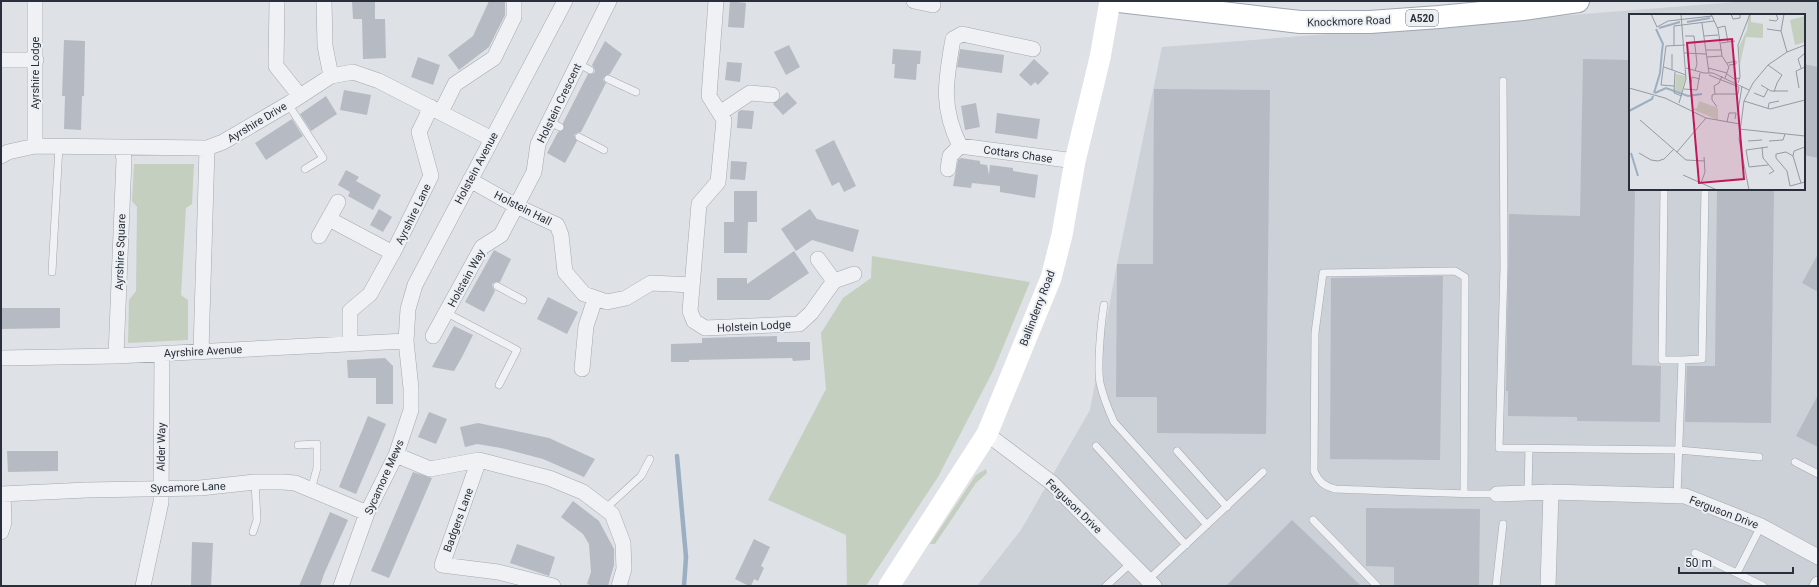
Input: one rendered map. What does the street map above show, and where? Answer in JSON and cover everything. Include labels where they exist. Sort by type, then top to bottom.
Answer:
[{"type":"main road","name":"Ballinderry Road","points":[[889,586],[987,434],[1050,278],[1062,235],[1075,161],[1100,58],[1110,1]]},
{"type":"main road","name":"Knockmore Road","points":[[1131,2],[1169,5],[1300,22],[1370,22],[1523,9],[1578,1]]},
{"type":"street","name":"Ayrshire Lodge","points":[[34,1],[36,60],[35,146]]},
{"type":"street","points":[[277,1],[276,66],[294,100]]},
{"type":"street","points":[[324,1],[325,46],[330,76]]},
{"type":"street","name":"Ayrshire Lane","points":[[350,343],[350,311],[370,294],[393,253],[431,176],[419,132],[456,84],[494,58],[514,17],[514,1]]},
{"type":"street","name":"Holstein Avenue","points":[[406,341],[408,309],[415,285],[565,1]]},
{"type":"street","name":"Holstein Crescent","points":[[516,206],[534,172],[538,144],[555,125],[584,67],[609,1]]},
{"type":"street","points":[[582,369],[586,326],[595,299],[607,302],[626,298],[651,283],[692,285],[699,204],[718,182],[724,120],[709,96],[716,1]]},
{"type":"street","points":[[914,1],[932,4]]},
{"type":"street","points":[[948,169],[950,156],[960,146],[952,130],[945,95],[945,84],[953,38],[962,34],[1014,51],[1033,48]]},
{"type":"street","points":[[1,60],[36,60]]},
{"type":"street","name":"Ayrshire Drive","points":[[1,156],[8,152],[35,146],[207,148],[223,142],[294,100],[330,76],[353,72],[379,81],[492,139]]},
{"type":"street","points":[[720,113],[750,93],[772,95]]},
{"type":"street","name":"Cottars Chase","points":[[960,146],[1075,161]]},
{"type":"street","name":"Ayrshire Square","points":[[116,356],[124,160],[122,148]]},
{"type":"street","points":[[200,351],[207,148]]},
{"type":"street","name":"Holstein Hall","points":[[470,180],[516,206],[557,225],[561,235],[565,272],[584,294],[595,299]]},
{"type":"street","points":[[319,236],[338,202]]},
{"type":"street","name":"Holstein Way","points":[[433,336],[471,273],[482,246],[501,235],[516,206]]},
{"type":"street","name":"Ayrshire Lane","points":[[328,219],[393,253]]},
{"type":"street","points":[[818,259],[834,281],[854,274]]},
{"type":"street","name":"Holstein Lodge","points":[[692,285],[690,311],[694,321],[705,328],[799,324],[811,314],[834,281]]},
{"type":"street","name":"Ayrshire Avenue","points":[[1,358],[116,356],[406,341]]},
{"type":"street","name":"Sycamore Mews","points":[[342,586],[367,513],[396,455],[411,410],[411,388],[406,341]]},
{"type":"street","name":"Alder Way","points":[[143,586],[160,512],[162,354]]},
{"type":"street","name":"Ferguson Drive","points":[[987,434],[1052,483],[1151,583]]},
{"type":"street","points":[[396,455],[430,469],[479,460],[549,478],[583,492],[612,514],[623,543],[624,569],[619,586]]},
{"type":"street","name":"Badgers Lane","points":[[479,460],[442,565],[498,572],[553,586]]},
{"type":"street","name":"Sycamore Lane","points":[[1,532],[4,522],[2,494],[200,488],[255,482],[283,482],[295,483],[367,513]]},
{"type":"street","points":[[1548,586],[1552,492]]},
{"type":"street","name":"Ferguson Drive","points":[[1497,494],[1552,492],[1685,496],[1761,526],[1818,557]]},
{"type":"lane","points":[[608,79],[636,92]]},
{"type":"lane","points":[[1503,81],[1504,267],[1499,448],[1678,450],[1759,457]]},
{"type":"lane","points":[[294,100],[323,158],[305,169]]},
{"type":"lane","points":[[579,137],[604,150]]},
{"type":"lane","points":[[52,272],[58,146]]},
{"type":"lane","points":[[1664,190],[1662,360],[1702,359],[1705,190]]},
{"type":"lane","points":[[1464,493],[1465,277],[1455,271],[1323,273],[1315,333],[1314,471],[1319,480],[1325,486],[1335,489],[1464,493],[1497,494]]},
{"type":"lane","points":[[497,286],[523,300]]},
{"type":"lane","points":[[1104,305],[1101,323],[1100,381],[1106,403],[1114,422],[1207,525]]},
{"type":"lane","name":"Holstein Way","points":[[447,313],[517,350],[499,385]]},
{"type":"lane","points":[[1677,496],[1682,360]]},
{"type":"lane","points":[[298,445],[318,444],[317,468],[311,490]]},
{"type":"lane","points":[[1096,446],[1186,545]]},
{"type":"lane","points":[[1528,493],[1530,448]]},
{"type":"lane","points":[[1177,450],[1227,507]]},
{"type":"lane","points":[[605,509],[641,476],[650,459]]},
{"type":"lane","points":[[1795,462],[1818,474]]},
{"type":"lane","points":[[1151,583],[1186,545],[1263,472]]},
{"type":"lane","points":[[253,532],[257,520],[255,482]]},
{"type":"lane","points":[[1313,520],[1377,586]]},
{"type":"lane","points":[[1496,586],[1503,524]]},
{"type":"lane","points":[[1737,573],[1761,526]]},
{"type":"lane","points":[[1695,553],[1763,586]]},
{"type":"lane","points":[[1106,586],[1131,563]]},
{"type":"shaded area","points":[[1749,1],[1818,1],[1818,586],[977,586],[1021,530],[1090,410],[1117,264],[1162,47]]},
{"type":"green space","points":[[134,164],[194,164],[192,204],[186,208],[181,295],[188,300],[188,340],[128,343],[129,300],[136,291],[137,207],[132,201]]},
{"type":"green space","points":[[872,256],[1030,282],[994,369],[938,477],[866,586],[847,586],[846,535],[768,500],[826,389],[821,333],[843,298],[871,278]]},
{"type":"green space","points":[[986,469],[987,473],[976,483],[935,544],[930,544],[976,475]]},
{"type":"building","points":[[352,1],[375,1],[375,19],[385,19],[386,58],[363,59],[362,19],[353,19]]},
{"type":"building","points":[[489,1],[505,1],[505,15],[489,47],[459,70],[448,55],[473,36]]},
{"type":"building","points":[[730,1],[746,3],[744,28],[728,27]]},
{"type":"building","points":[[64,40],[85,41],[84,96],[82,96],[81,130],[64,129],[65,96],[62,96]]},
{"type":"building","points":[[605,41],[622,54],[610,74],[604,77],[603,80],[606,83],[581,132],[574,135],[577,141],[565,163],[547,153],[558,132],[564,129],[563,123],[588,74],[595,72],[592,65]]},
{"type":"building","points":[[789,45],[800,67],[786,75],[774,52]]},
{"type":"building","points":[[893,49],[921,51],[920,64],[917,64],[916,80],[894,78],[895,64],[892,64]]},
{"type":"building","points":[[960,49],[1004,55],[1002,73],[957,67]]},
{"type":"building","points":[[418,57],[440,65],[433,85],[411,77]]},
{"type":"building","points":[[1034,59],[1049,73],[1038,85],[1035,82],[1031,86],[1019,75]]},
{"type":"building","points":[[1583,59],[1629,60],[1629,190],[1635,190],[1632,365],[1661,366],[1660,422],[1577,421],[1577,417],[1508,416],[1508,391],[1506,391],[1509,214],[1580,216]]},
{"type":"building","points":[[727,62],[742,63],[740,82],[725,80]]},
{"type":"building","points":[[1805,64],[1818,67],[1818,158],[1805,155]]},
{"type":"building","points":[[1154,89],[1270,90],[1266,434],[1157,433],[1157,397],[1116,397],[1117,264],[1153,264]]},
{"type":"building","points":[[344,90],[371,95],[367,115],[340,110]]},
{"type":"building","points":[[787,92],[797,103],[783,115],[773,104]]},
{"type":"building","points":[[326,96],[337,114],[311,131],[300,114]]},
{"type":"building","points":[[976,103],[980,127],[965,130],[961,106]]},
{"type":"building","points":[[741,110],[754,111],[752,129],[737,128],[738,112]]},
{"type":"building","points":[[997,113],[1040,119],[1037,139],[995,133]]},
{"type":"building","points":[[292,119],[303,136],[266,160],[255,143]]},
{"type":"building","points":[[834,140],[856,186],[844,192],[839,182],[832,186],[815,150]]},
{"type":"building","points":[[961,158],[980,161],[980,164],[987,165],[989,175],[990,165],[1013,168],[1013,171],[1038,175],[1035,198],[1000,192],[1000,186],[972,183],[971,188],[953,186],[958,160]]},
{"type":"building","points":[[731,161],[747,162],[745,180],[730,179]]},
{"type":"building","points":[[346,170],[359,177],[356,181],[381,195],[373,210],[348,196],[350,192],[338,185]]},
{"type":"building","points":[[1717,190],[1774,190],[1771,423],[1685,422],[1687,366],[1715,366]]},
{"type":"building","points":[[734,191],[757,191],[757,222],[748,222],[747,253],[724,253],[724,222],[734,222]]},
{"type":"building","points":[[379,209],[392,217],[383,232],[370,225]]},
{"type":"building","points":[[810,209],[817,219],[859,230],[853,252],[812,240],[796,251],[781,229]]},
{"type":"building","points":[[494,250],[511,259],[500,282],[495,282],[492,284],[495,291],[484,312],[465,302]]},
{"type":"building","points":[[794,251],[809,273],[769,300],[717,300],[717,278],[747,278],[747,284]]},
{"type":"building","points":[[1818,254],[1818,292],[1802,283]]},
{"type":"building","points":[[1443,276],[1440,460],[1330,459],[1331,278]]},
{"type":"building","points":[[548,297],[578,312],[567,334],[537,319]]},
{"type":"building","points":[[1,308],[60,308],[60,328],[1,329]]},
{"type":"building","points":[[454,326],[473,335],[462,357],[454,371],[432,367]]},
{"type":"building","points":[[777,336],[777,342],[810,342],[810,360],[793,361],[792,358],[689,360],[689,362],[671,362],[671,344],[702,343],[702,338]]},
{"type":"building","points":[[385,358],[393,366],[393,404],[376,404],[376,378],[348,378],[347,360]]},
{"type":"building","points":[[1818,395],[1818,447],[1796,436]]},
{"type":"building","points":[[429,412],[447,419],[436,444],[418,437]]},
{"type":"building","points":[[368,416],[386,424],[356,494],[339,487]]},
{"type":"building","points":[[478,423],[549,438],[595,459],[584,477],[543,459],[501,448],[477,444],[465,447],[460,427]]},
{"type":"building","points":[[7,451],[58,451],[58,471],[8,472]]},
{"type":"building","points":[[413,472],[432,478],[389,578],[371,571]]},
{"type":"building","points":[[573,501],[599,521],[614,549],[614,565],[608,586],[594,586],[587,584],[591,572],[589,544],[583,534],[561,517]]},
{"type":"building","points":[[1366,508],[1480,509],[1479,586],[1394,586],[1394,567],[1366,566]]},
{"type":"building","points":[[330,512],[348,520],[320,586],[299,586]]},
{"type":"building","points":[[1292,520],[1330,556],[1361,586],[1226,586]]},
{"type":"building","points":[[754,539],[770,547],[761,566],[764,568],[758,581],[754,579],[751,586],[749,586],[735,579]]},
{"type":"building","points":[[192,542],[213,543],[211,586],[191,586]]},
{"type":"building","points":[[517,544],[555,557],[549,576],[510,563]]},
{"type":"waterway","points":[[677,456],[686,557],[684,586]]}]
